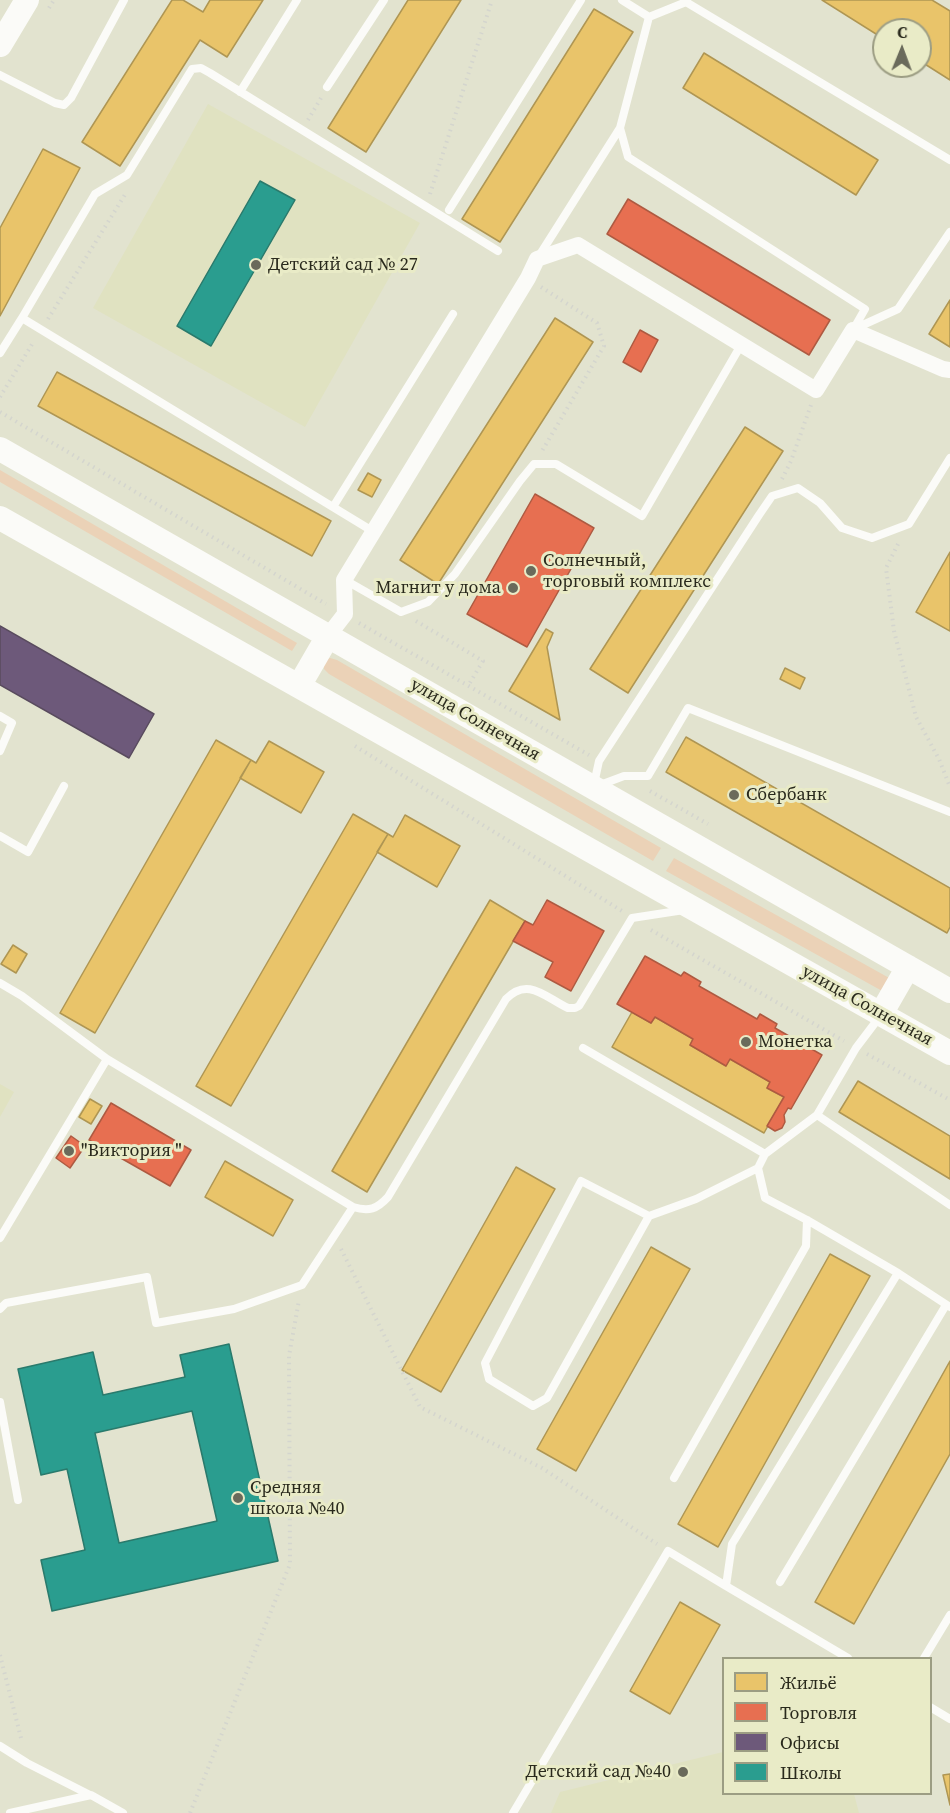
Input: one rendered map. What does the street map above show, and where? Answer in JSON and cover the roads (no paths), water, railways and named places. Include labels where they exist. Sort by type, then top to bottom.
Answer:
[{"type":"main road","points":[[0,45],[27,0]]},
{"type":"main road","name":"улица Солнечная","points":[[0,449],[950,991]]},
{"type":"main road","name":"улица Солнечная","points":[[0,518],[950,1053]]},
{"type":"main road","points":[[299,686],[328,636]]},
{"type":"main road","points":[[881,1014],[908,967]]},
{"type":"street","points":[[328,636],[345,614],[344,580],[528,278],[537,259],[578,245],[816,390],[853,330],[950,370]]},
{"type":"lane","points":[[0,75],[55,103],[64,105],[71,98],[124,0]]},
{"type":"lane","points":[[240,92],[297,0]]},
{"type":"lane","points":[[327,87],[384,0]]},
{"type":"lane","points":[[449,210],[581,0]]},
{"type":"lane","points":[[622,0],[649,17]]},
{"type":"lane","points":[[649,17],[686,1],[950,160]]},
{"type":"lane","points":[[537,259],[620,128],[649,17]]},
{"type":"lane","points":[[0,353],[95,195],[127,175],[192,69],[201,68],[498,251]]},
{"type":"lane","points":[[620,128],[628,157],[866,309],[853,330]]},
{"type":"lane","points":[[853,330],[898,309],[950,232]]},
{"type":"lane","points":[[333,507],[453,314]]},
{"type":"lane","points":[[22,318],[374,532]]},
{"type":"lane","points":[[344,580],[401,612],[429,602],[455,574],[534,464],[556,464],[642,516],[741,345]]},
{"type":"lane","points":[[594,788],[599,761],[772,496],[798,488],[820,503],[842,528],[872,538],[909,524],[950,458]]},
{"type":"lane","points":[[594,788],[624,776],[648,776],[688,708],[950,812]]},
{"type":"lane","points":[[0,716],[12,723],[0,751]]},
{"type":"lane","points":[[0,837],[28,852],[64,786]]},
{"type":"lane","points":[[0,983],[22,996],[107,1059],[354,1207],[372,1210],[388,1197],[506,999],[512,993],[522,989],[531,989],[568,1008],[579,1006],[632,918],[695,909]]},
{"type":"lane","points":[[649,1216],[580,1181],[485,1363],[489,1379],[533,1407],[547,1398],[649,1216],[696,1199],[758,1168],[765,1154],[817,1115],[856,1048],[881,1014]]},
{"type":"lane","points":[[583,1048],[765,1154]]},
{"type":"lane","points":[[0,1239],[107,1059]]},
{"type":"lane","points":[[817,1115],[950,1205]]},
{"type":"lane","points":[[758,1168],[765,1198],[898,1273],[948,1306],[780,1582]]},
{"type":"lane","points":[[0,1309],[6,1303],[147,1277],[156,1323],[234,1309],[302,1284],[354,1207]]},
{"type":"lane","points":[[674,1478],[806,1246],[807,1220]]},
{"type":"lane","points":[[726,1586],[732,1544],[898,1273]]},
{"type":"lane","points":[[0,1402],[18,1500]]},
{"type":"lane","points":[[513,1813],[668,1551],[845,1657]]},
{"type":"lane","points":[[925,1657],[950,1615]]},
{"type":"lane","points":[[932,1708],[950,1719]]},
{"type":"lane","points":[[0,1746],[27,1763],[123,1813]]},
{"type":"lane","points":[[10,1813],[91,1795]]},
{"type":"place","name":"Детский сад № 27","points":[[256,265]]},
{"type":"place","name":"Солнечный, торговый комплекс","points":[[531,571]]},
{"type":"place","name":"Магнит у дома","points":[[513,588]]},
{"type":"place","name":"Сбербанк","points":[[734,795]]},
{"type":"place","name":"Монетка","points":[[746,1042]]},
{"type":"place","name":"\"Виктория \"","points":[[69,1151]]},
{"type":"place","name":"Средняя школа №40","points":[[238,1498]]},
{"type":"place","name":"Детский сад №40","points":[[683,1772]]}]
